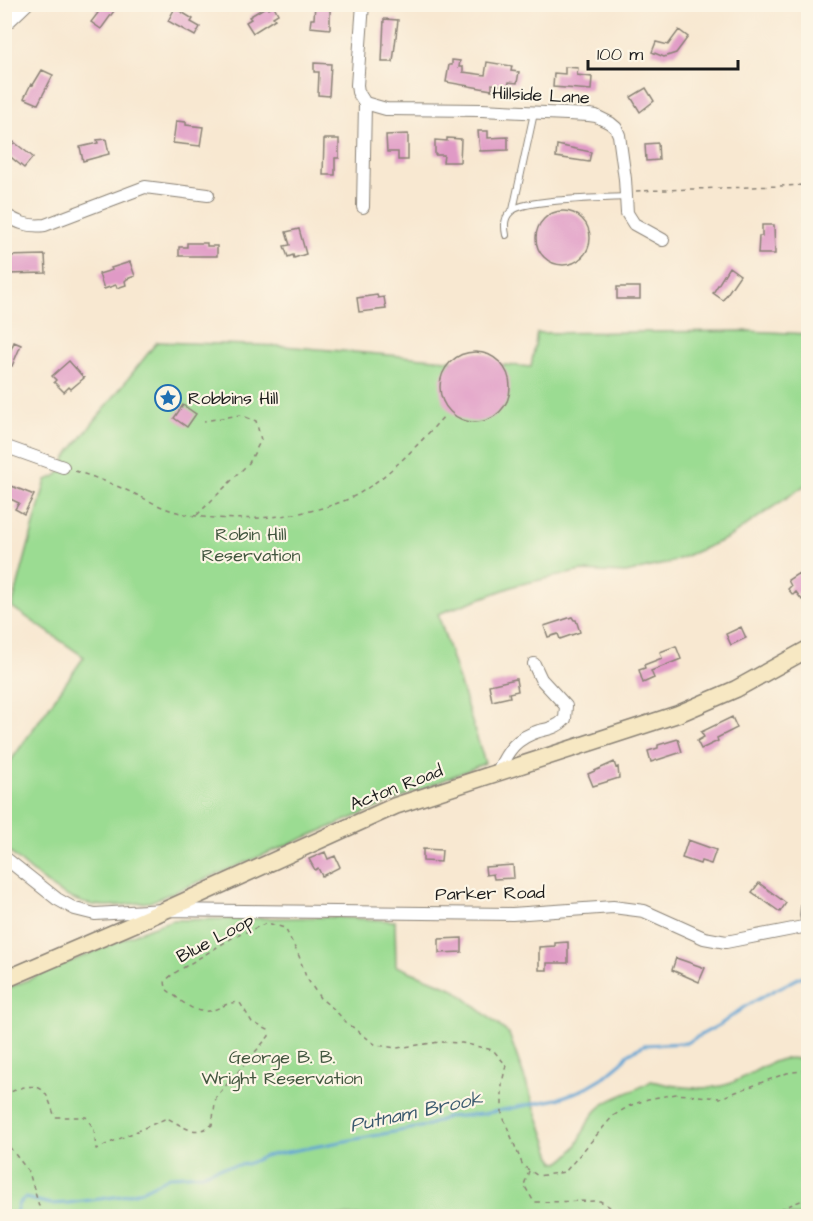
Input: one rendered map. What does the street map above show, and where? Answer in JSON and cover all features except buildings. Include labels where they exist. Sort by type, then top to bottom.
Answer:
[{"type":"main road","name":"Acton Road","points":[[4,980],[395,806],[678,714],[736,689],[808,649]]},
{"type":"street","points":[[4,26],[27,4]]},
{"type":"street","points":[[363,4],[357,85],[358,92],[365,103],[363,207]]},
{"type":"street","name":"Hillside Lane","points":[[365,103],[386,109],[534,112],[589,115],[604,119],[616,128],[619,135],[627,213],[634,224],[663,240]]},
{"type":"street","points":[[4,214],[15,221],[34,226],[45,225],[145,187],[208,195]]},
{"type":"street","points":[[4,446],[63,467]]},
{"type":"street","points":[[498,771],[507,752],[519,740],[560,724],[566,719],[566,706],[541,679],[534,664]]},
{"type":"street","name":"Parker Road","points":[[4,857],[57,899],[75,909],[106,914],[164,910],[512,914],[613,907],[644,911],[704,938],[726,942],[808,924]]},
{"type":"street","points":[[808,899],[806,915],[808,924]]},
{"type":"lane","points":[[513,210],[534,112]]},
{"type":"lane","points":[[506,235],[505,221],[508,215],[519,206],[626,194]]},
{"type":"path","points":[[626,194],[808,186]]},
{"type":"path","points":[[196,516],[249,463],[261,440],[256,421],[248,418],[240,416],[204,421]]},
{"type":"path","points":[[63,467],[116,486],[170,510],[196,516],[243,519],[284,516],[345,500],[373,484],[418,445],[444,416]]},
{"type":"path","name":"Blue Loop","points":[[4,1096],[15,1088],[36,1087],[45,1092],[55,1117],[86,1117],[94,1129],[96,1149],[167,1118],[192,1131],[201,1132],[212,1125],[216,1097],[269,1036],[268,1030],[252,1022],[240,1003],[233,1001],[207,1012],[190,1007],[166,989],[165,981],[232,938],[267,923],[285,928],[299,956],[306,977],[320,998],[376,1045],[397,1048],[440,1042],[462,1043],[493,1050],[506,1065],[502,1083],[502,1114],[523,1166],[529,1170]]},
{"type":"path","points":[[625,1216],[600,1201],[534,1202],[524,1185],[529,1170],[538,1176],[566,1172],[613,1116],[629,1106],[648,1099],[676,1094],[720,1098],[787,1073],[808,1070]]},
{"type":"path","points":[[4,1140],[29,1172],[42,1216]]},
{"type":"path","points":[[763,1216],[808,1198]]},
{"type":"green space","name":"Robin Hill Reservation","points":[[748,331],[808,334],[808,483],[728,538],[672,562],[626,573],[581,571],[517,585],[438,614],[485,763],[150,902],[108,906],[78,901],[39,878],[5,848],[5,769],[84,657],[12,607],[46,480],[60,472],[66,457],[157,342],[283,346],[531,367],[537,333]]},
{"type":"green space","name":"George B. B. Wright Reservation","points":[[333,917],[395,921],[396,966],[454,989],[509,1034],[554,1162],[559,1163],[573,1150],[587,1123],[602,1105],[651,1081],[686,1087],[713,1087],[732,1083],[775,1061],[797,1059],[808,1063],[808,1216],[5,1216],[4,990],[173,920]]},
{"type":"waterway","name":"Putnam Brook","points":[[15,1216],[19,1203],[25,1198],[51,1204],[122,1196],[141,1191],[171,1176],[202,1174],[217,1168],[247,1164],[265,1156],[426,1126],[448,1117],[483,1114],[557,1099],[582,1090],[604,1077],[628,1054],[644,1045],[686,1043],[721,1024],[744,1007],[808,973]]},
{"type":"place","name":"Robbins Hill","points":[[168,398]]}]
